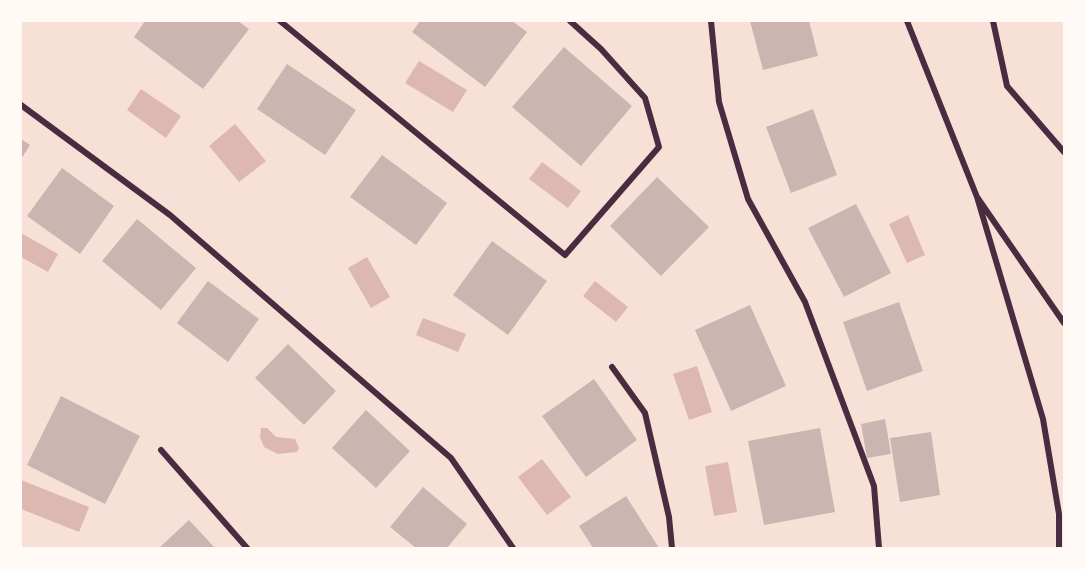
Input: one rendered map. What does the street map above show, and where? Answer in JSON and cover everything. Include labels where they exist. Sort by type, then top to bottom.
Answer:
[{"type":"street","points":[[280,21],[565,255],[659,147],[645,98],[601,49],[570,21]]},
{"type":"street","points":[[711,21],[719,102],[748,199],[805,302],[818,334],[874,486],[879,548]]},
{"type":"street","points":[[907,21],[976,196],[1043,418],[1059,514],[1059,548]]},
{"type":"street","points":[[993,21],[1007,86],[1064,152]]},
{"type":"street","points":[[21,105],[170,215],[451,458],[513,548]]},
{"type":"street","points":[[976,196],[1064,323]]},
{"type":"street","points":[[612,367],[645,413],[669,517],[672,548]]},
{"type":"street","points":[[161,450],[247,548]]},
{"type":"shaded area","points":[[419,61],[467,90],[453,112],[405,83]]},
{"type":"shaded area","points":[[141,89],[181,116],[166,138],[127,110]]},
{"type":"shaded area","points":[[235,124],[266,161],[239,182],[209,146]]},
{"type":"shaded area","points":[[542,162],[581,191],[568,208],[529,179]]},
{"type":"shaded area","points":[[908,215],[925,255],[907,263],[889,224]]},
{"type":"shaded area","points":[[21,233],[58,254],[48,272],[21,257]]},
{"type":"shaded area","points":[[367,257],[390,297],[371,308],[348,268]]},
{"type":"shaded area","points":[[595,281],[628,307],[616,322],[583,296]]},
{"type":"shaded area","points":[[423,318],[466,334],[458,352],[416,335]]},
{"type":"shaded area","points":[[697,366],[712,412],[689,420],[673,374]]},
{"type":"shaded area","points":[[261,428],[267,428],[276,437],[295,439],[299,448],[297,452],[278,454],[264,447],[260,437]]},
{"type":"shaded area","points":[[542,459],[571,497],[547,515],[518,477]]},
{"type":"shaded area","points":[[728,462],[737,512],[714,516],[705,466]]},
{"type":"shaded area","points":[[21,480],[89,507],[79,532],[21,509]]},
{"type":"building","points":[[145,21],[238,21],[249,29],[203,89],[134,37]]},
{"type":"building","points":[[420,21],[512,21],[527,32],[485,87],[412,32]]},
{"type":"building","points":[[750,21],[809,21],[818,56],[763,70]]},
{"type":"building","points":[[564,47],[632,106],[581,166],[512,107]]},
{"type":"building","points":[[287,64],[356,110],[325,155],[257,109]]},
{"type":"building","points":[[813,109],[837,175],[791,193],[766,127]]},
{"type":"building","points":[[21,139],[30,145],[21,159]]},
{"type":"building","points":[[382,155],[447,203],[416,245],[350,197]]},
{"type":"building","points":[[62,168],[114,206],[80,254],[27,216]]},
{"type":"building","points":[[657,177],[709,227],[661,276],[610,226]]},
{"type":"building","points":[[856,204],[891,273],[844,297],[808,228]]},
{"type":"building","points":[[137,219],[196,268],[161,310],[102,261]]},
{"type":"building","points":[[492,241],[547,281],[508,335],[453,295]]},
{"type":"building","points":[[208,281],[259,319],[228,362],[177,323]]},
{"type":"building","points":[[899,302],[923,371],[867,391],[843,322]]},
{"type":"building","points":[[750,305],[786,386],[731,411],[695,330]]},
{"type":"building","points":[[288,344],[336,391],[304,425],[255,378]]},
{"type":"building","points":[[594,379],[637,440],[586,477],[542,416]]},
{"type":"building","points":[[61,396],[140,436],[105,504],[27,465]]},
{"type":"building","points":[[366,410],[410,451],[376,488],[332,448]]},
{"type":"building","points":[[885,419],[891,454],[867,458],[861,424]]},
{"type":"building","points":[[820,428],[835,512],[764,525],[748,441]]},
{"type":"building","points":[[931,432],[940,495],[900,502],[890,438]]},
{"type":"building","points":[[423,487],[467,524],[447,548],[416,548],[390,527]]},
{"type":"building","points":[[626,496],[659,548],[593,548],[579,526]]},
{"type":"building","points":[[189,520],[215,548],[159,548]]}]
